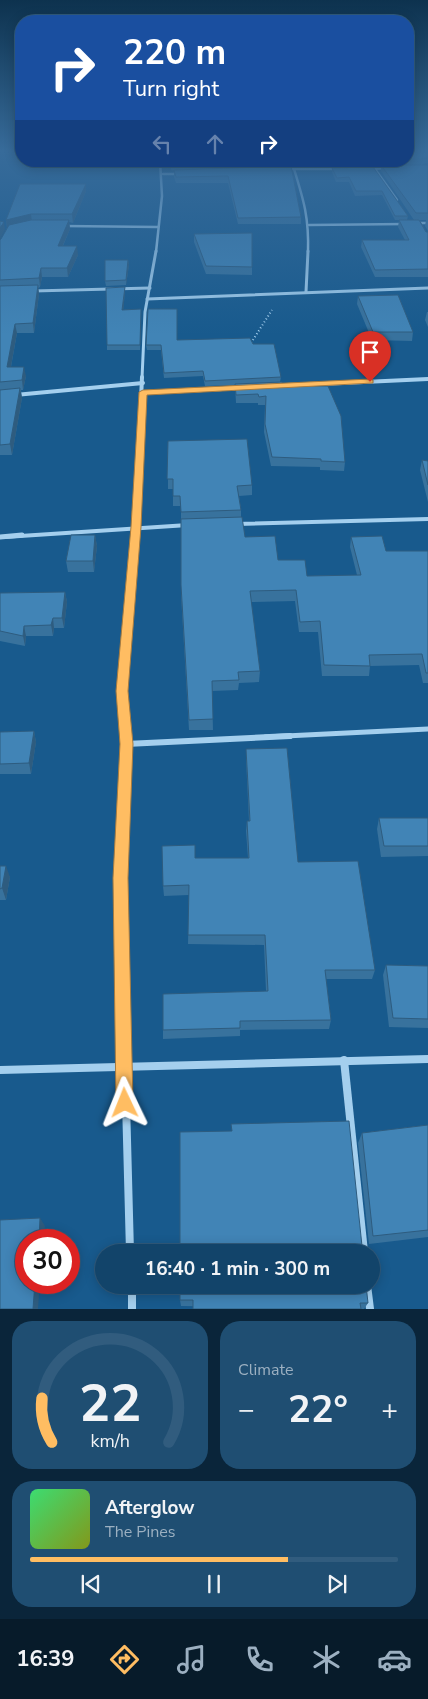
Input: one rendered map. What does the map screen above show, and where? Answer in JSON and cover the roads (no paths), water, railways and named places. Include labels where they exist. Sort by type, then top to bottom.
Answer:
[{"type":"street","points":[[130,1244],[120,878],[126,744],[122,691],[136,527],[145,312],[160,213]]},
{"type":"street","points":[[306,292],[309,225],[307,213]]},
{"type":"street","points":[[420,223],[424,230]]},
{"type":"street","points":[[309,225],[428,223]]},
{"type":"street","points":[[61,226],[158,227]]},
{"type":"street","points":[[28,291],[150,288]]},
{"type":"street","points":[[147,298],[428,288]]},
{"type":"street","points":[[272,386],[428,379]]},
{"type":"street","points":[[10,395],[143,383]]},
{"type":"street","points":[[143,392],[244,388]]},
{"type":"street","points":[[233,524],[428,519]]},
{"type":"street","points":[[0,537],[136,527],[194,525]]},
{"type":"street","points":[[126,744],[428,729]]},
{"type":"street","points":[[0,1070],[428,1059]]},
{"type":"street","points":[[344,1060],[363,1244]]},
{"type":"street","points":[[132,1294],[132,1309]]},
{"type":"street","points":[[368,1294],[370,1309]]}]
